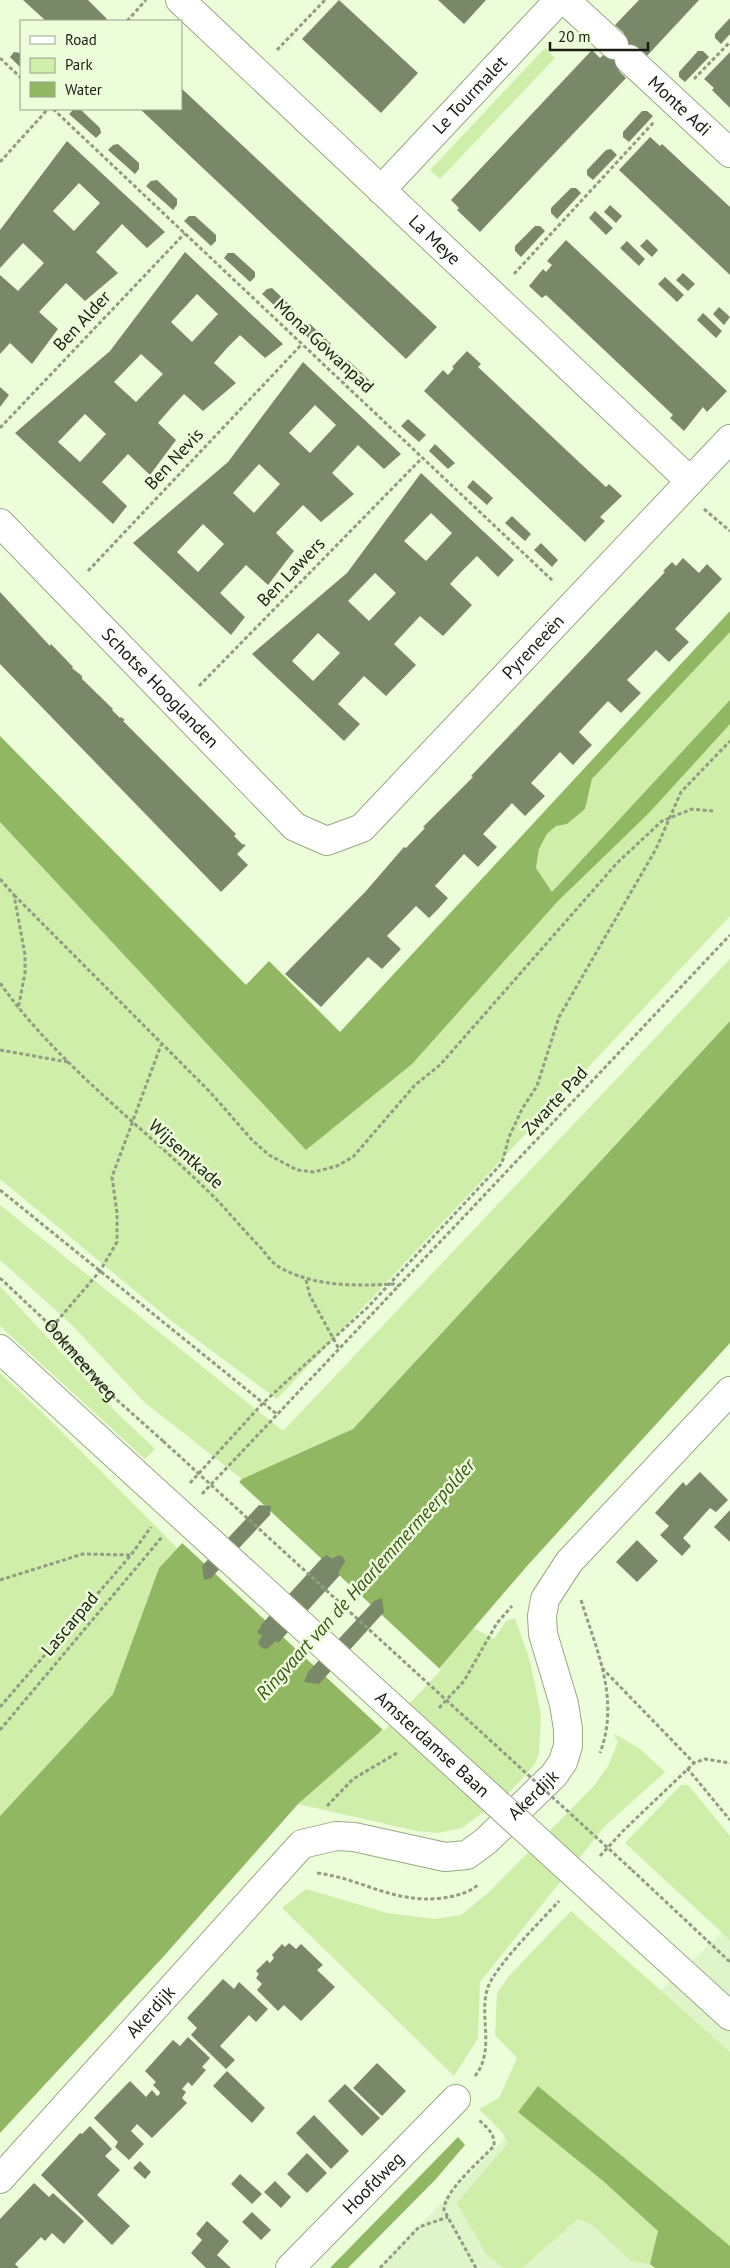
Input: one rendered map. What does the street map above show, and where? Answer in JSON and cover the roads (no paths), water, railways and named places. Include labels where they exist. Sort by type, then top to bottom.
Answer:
[{"type":"street","name":"La Meye","points":[[180,0],[690,481]]},
{"type":"street","name":"Le Tourmalet","points":[[381,190],[559,0]]},
{"type":"street","name":"Monte Adi","points":[[565,0],[730,153]]},
{"type":"street","name":"Pyreneeën","points":[[327,841],[362,828],[730,439]]},
{"type":"street","name":"Schotse Hooglanden","points":[[0,523],[295,827],[327,841]]},
{"type":"street","name":"Amsterdamse Baan","points":[[0,1349],[730,2016]]},
{"type":"street","name":"Akerdijk","points":[[0,2179],[302,1844],[336,1836],[354,1837],[445,1857],[467,1855],[486,1841],[554,1775],[563,1762],[568,1746],[568,1729],[564,1704],[543,1634],[542,1616],[545,1599],[569,1562],[730,1391]]},
{"type":"street","name":"Hoofdweg","points":[[290,2268],[456,2099]]},
{"type":"water","points":[[730,611],[730,632],[592,779],[585,809],[567,824],[556,826],[547,834],[539,849],[536,868],[552,892],[730,700],[730,724],[649,813],[558,901],[412,1064],[306,1150],[0,822],[0,736],[246,985],[269,961],[340,1032]]},
{"type":"water","name":"Ringvaart van de Haarlemmermeerpolder","points":[[730,1021],[730,1343],[527,1566],[436,1672],[379,1733],[298,1804],[164,1956],[0,2133],[0,1816],[113,1694],[159,1568],[242,1479],[353,1429]]},
{"type":"water","points":[[538,2086],[730,2246],[730,2268],[655,2268],[650,2264],[658,2231],[602,2180],[518,2112]]},
{"type":"water","points":[[458,2137],[465,2145],[435,2180],[348,2268],[330,2268]]}]
